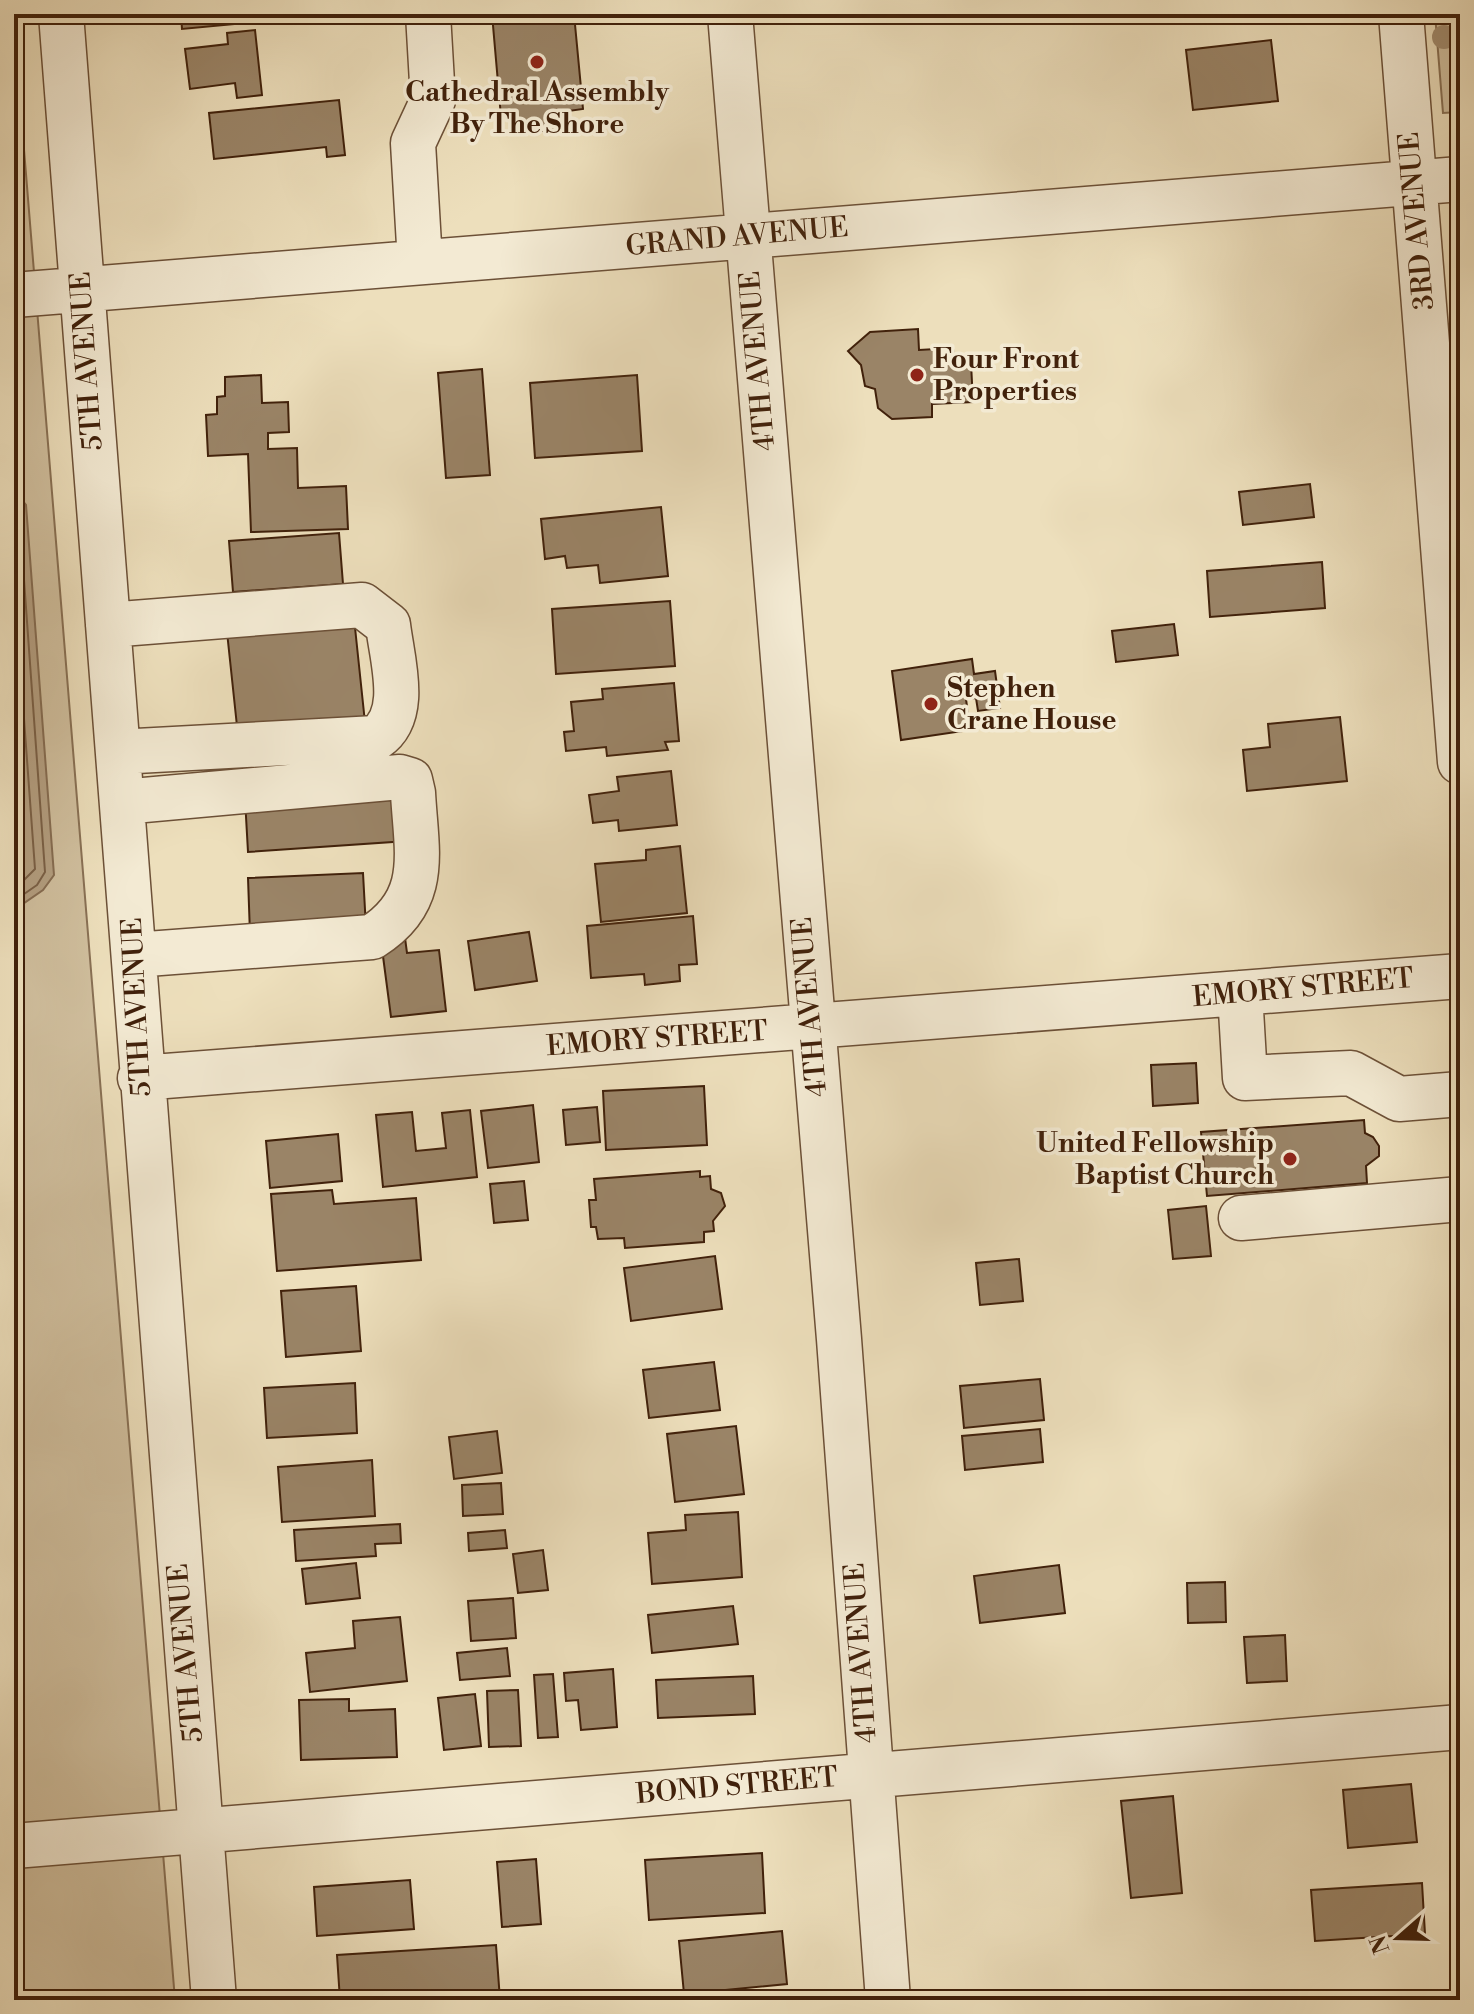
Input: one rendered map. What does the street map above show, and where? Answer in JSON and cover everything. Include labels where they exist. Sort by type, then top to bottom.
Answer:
[{"type":"street","name":"5TH AVENUE","points":[[61,14],[134,955],[140,1078],[214,2000]]},
{"type":"street","points":[[420,262],[413,143],[433,100],[428,14]]},
{"type":"street","name":"4TH AVENUE","points":[[730,14],[888,2000]]},
{"type":"street","name":"3RD AVENUE","points":[[1401,14],[1454,615],[1460,762]]},
{"type":"street","name":"GRAND AVENUE","points":[[14,295],[1460,179]]},
{"type":"street","points":[[108,625],[362,605],[388,625],[397,701],[387,731],[376,738],[118,752]]},
{"type":"street","points":[[122,802],[400,777],[410,780],[413,793],[416,883],[387,925],[372,937],[134,955]]},
{"type":"street","name":"EMORY STREET","points":[[140,1078],[1460,976]]},
{"type":"street","points":[[1240,993],[1245,1078],[1351,1073],[1399,1099],[1460,1094]]},
{"type":"street","points":[[1241,1218],[1460,1199]]},
{"type":"street","name":"BOND STREET","points":[[14,1846],[1460,1727]]},
{"type":"shaded area","points":[[1435,14],[1450,14],[1459,112],[1443,113]]},
{"type":"shaded area","points":[[14,27],[175,2000],[14,2000]]},
{"type":"water","points":[[14,490],[26,505],[54,875],[43,890],[14,910]]},
{"type":"building","points":[[181,14],[255,14],[256,22],[182,29]]},
{"type":"building","points":[[356,14],[396,14],[396,16],[357,18]]},
{"type":"building","name":"Cathedral Assembly By The Shore","points":[[492,14],[574,14],[583,109],[568,111],[569,129],[516,133],[514,116],[501,117]]},
{"type":"building","points":[[255,30],[262,95],[237,98],[235,83],[190,89],[185,49],[228,44],[227,33]]},
{"type":"building","points":[[1271,40],[1278,101],[1193,110],[1186,50]]},
{"type":"building","points":[[339,100],[345,155],[327,157],[326,147],[214,159],[209,113]]},
{"type":"building","name":"Four Front Properties","points":[[918,329],[919,350],[953,348],[954,364],[971,363],[973,402],[932,404],[932,417],[892,419],[878,408],[875,389],[865,386],[861,365],[848,351],[870,332]]},
{"type":"building","points":[[482,369],[490,475],[446,478],[438,373]]},
{"type":"building","points":[[261,375],[262,403],[288,402],[289,432],[268,433],[268,449],[297,448],[298,488],[346,486],[348,529],[251,532],[248,454],[208,456],[206,415],[217,414],[217,397],[225,396],[225,377]]},
{"type":"building","points":[[637,375],[642,451],[535,458],[530,383]]},
{"type":"building","points":[[1310,484],[1314,517],[1243,525],[1239,492]]},
{"type":"building","points":[[661,507],[668,576],[600,583],[598,565],[567,568],[565,556],[545,559],[541,519]]},
{"type":"building","points":[[339,533],[343,584],[233,592],[229,541]]},
{"type":"building","points":[[1322,562],[1325,608],[1210,617],[1207,571]]},
{"type":"building","points":[[670,601],[675,666],[556,674],[552,609]]},
{"type":"building","points":[[354,618],[366,732],[239,745],[227,632]]},
{"type":"building","points":[[1174,624],[1178,655],[1116,662],[1112,631]]},
{"type":"building","name":"Stephen Crane House","points":[[972,659],[974,674],[995,671],[1000,708],[978,711],[976,698],[966,699],[970,730],[901,740],[892,671]]},
{"type":"building","points":[[674,683],[679,741],[665,742],[668,750],[607,756],[606,747],[566,751],[564,732],[574,731],[571,702],[603,699],[602,689]]},
{"type":"building","points":[[1340,717],[1347,781],[1247,791],[1243,750],[1270,747],[1268,724]]},
{"type":"building","points":[[671,771],[677,825],[619,831],[618,820],[593,823],[589,795],[619,791],[617,777]]},
{"type":"building","points":[[403,788],[407,841],[248,852],[245,799]]},
{"type":"building","points":[[680,846],[687,913],[601,922],[595,864],[646,860],[646,850]]},
{"type":"building","points":[[363,873],[366,928],[250,934],[248,878]]},
{"type":"building","points":[[693,916],[697,964],[679,965],[680,981],[645,985],[644,974],[591,978],[587,926]]},
{"type":"building","points":[[529,932],[537,981],[475,990],[468,941]]},
{"type":"building","points":[[405,938],[407,953],[439,950],[446,1011],[391,1017],[381,941]]},
{"type":"building","points":[[1196,1063],[1198,1103],[1153,1106],[1151,1065]]},
{"type":"building","points":[[704,1086],[707,1145],[606,1150],[603,1091]]},
{"type":"building","points":[[533,1105],[539,1162],[488,1168],[481,1111]]},
{"type":"building","points":[[597,1107],[600,1142],[566,1145],[563,1110]]},
{"type":"building","points":[[470,1110],[477,1177],[383,1187],[376,1115],[412,1112],[416,1151],[446,1148],[442,1113]]},
{"type":"building","name":"United Fellowship Baptist Church","points":[[1364,1120],[1365,1133],[1373,1137],[1379,1146],[1379,1156],[1366,1166],[1367,1183],[1207,1196],[1201,1132]]},
{"type":"building","points":[[338,1134],[342,1181],[270,1188],[266,1141]]},
{"type":"building","points":[[700,1171],[700,1177],[710,1176],[711,1189],[721,1193],[725,1206],[713,1221],[714,1231],[704,1232],[704,1242],[625,1248],[624,1238],[598,1239],[596,1227],[591,1227],[589,1200],[596,1200],[594,1179]]},
{"type":"building","points":[[524,1181],[528,1220],[494,1223],[490,1184]]},
{"type":"building","points":[[332,1190],[334,1204],[416,1198],[421,1260],[277,1271],[271,1194]]},
{"type":"building","points":[[1206,1206],[1211,1256],[1173,1259],[1168,1210]]},
{"type":"building","points":[[715,1256],[722,1309],[631,1321],[624,1268]]},
{"type":"building","points":[[1019,1259],[1023,1301],[980,1305],[976,1263]]},
{"type":"building","points":[[356,1286],[361,1351],[286,1357],[281,1291]]},
{"type":"building","points":[[714,1362],[720,1410],[649,1418],[643,1370]]},
{"type":"building","points":[[1040,1379],[1044,1420],[964,1428],[960,1386]]},
{"type":"building","points":[[355,1383],[357,1433],[267,1438],[264,1388]]},
{"type":"building","points":[[736,1426],[744,1494],[675,1502],[667,1434]]},
{"type":"building","points":[[1040,1429],[1043,1462],[965,1470],[962,1436]]},
{"type":"building","points":[[497,1431],[502,1473],[454,1479],[449,1437]]},
{"type":"building","points":[[372,1460],[375,1516],[282,1522],[278,1467]]},
{"type":"building","points":[[501,1483],[503,1514],[463,1516],[462,1485]]},
{"type":"building","points":[[738,1512],[742,1577],[652,1584],[648,1533],[686,1530],[685,1515]]},
{"type":"building","points":[[400,1524],[401,1543],[375,1544],[376,1556],[296,1561],[294,1530]]},
{"type":"building","points":[[505,1530],[507,1548],[469,1551],[468,1533]]},
{"type":"building","points":[[543,1550],[548,1590],[518,1593],[513,1554]]},
{"type":"building","points":[[356,1563],[360,1598],[306,1604],[302,1569]]},
{"type":"building","points":[[1059,1565],[1065,1613],[980,1623],[974,1576]]},
{"type":"building","points":[[1225,1582],[1226,1622],[1188,1623],[1187,1583]]},
{"type":"building","points":[[513,1598],[516,1638],[471,1641],[468,1601]]},
{"type":"building","points":[[733,1606],[738,1644],[652,1653],[648,1615]]},
{"type":"building","points":[[400,1617],[407,1681],[310,1692],[306,1653],[355,1648],[353,1621]]},
{"type":"building","points":[[1285,1635],[1287,1681],[1247,1683],[1244,1637]]},
{"type":"building","points":[[507,1648],[510,1676],[460,1680],[457,1653]]},
{"type":"building","points":[[613,1669],[617,1727],[581,1730],[578,1700],[566,1701],[564,1673]]},
{"type":"building","points":[[553,1674],[558,1737],[538,1738],[534,1675]]},
{"type":"building","points":[[753,1676],[755,1714],[658,1718],[656,1680]]},
{"type":"building","points":[[518,1690],[521,1746],[489,1747],[487,1691]]},
{"type":"building","points":[[475,1694],[481,1746],[444,1750],[438,1698]]},
{"type":"building","points":[[349,1699],[349,1711],[395,1709],[397,1757],[301,1760],[299,1700]]},
{"type":"building","points":[[1411,1784],[1417,1842],[1348,1848],[1343,1790]]},
{"type":"building","points":[[1173,1796],[1182,1893],[1131,1898],[1121,1801]]},
{"type":"building","points":[[762,1853],[765,1913],[649,1920],[645,1860]]},
{"type":"building","points":[[536,1859],[541,1924],[502,1927],[497,1862]]},
{"type":"building","points":[[410,1880],[414,1929],[317,1936],[314,1887]]},
{"type":"building","points":[[1422,1883],[1425,1934],[1315,1941],[1311,1890]]},
{"type":"building","points":[[782,1931],[787,1984],[684,1994],[679,1941]]},
{"type":"building","points":[[496,1945],[500,2000],[340,2000],[337,1955]]},
{"type":"building","points":[[794,1992],[795,2000],[725,2000]]},
{"type":"place","name":"Cathedral Assembly By The Shore","points":[[537,62]]},
{"type":"place","name":"Four Front Properties","points":[[917,375]]},
{"type":"place","name":"Stephen Crane House","points":[[931,704]]},
{"type":"place","name":"United Fellowship Baptist Church","points":[[1290,1159]]}]
